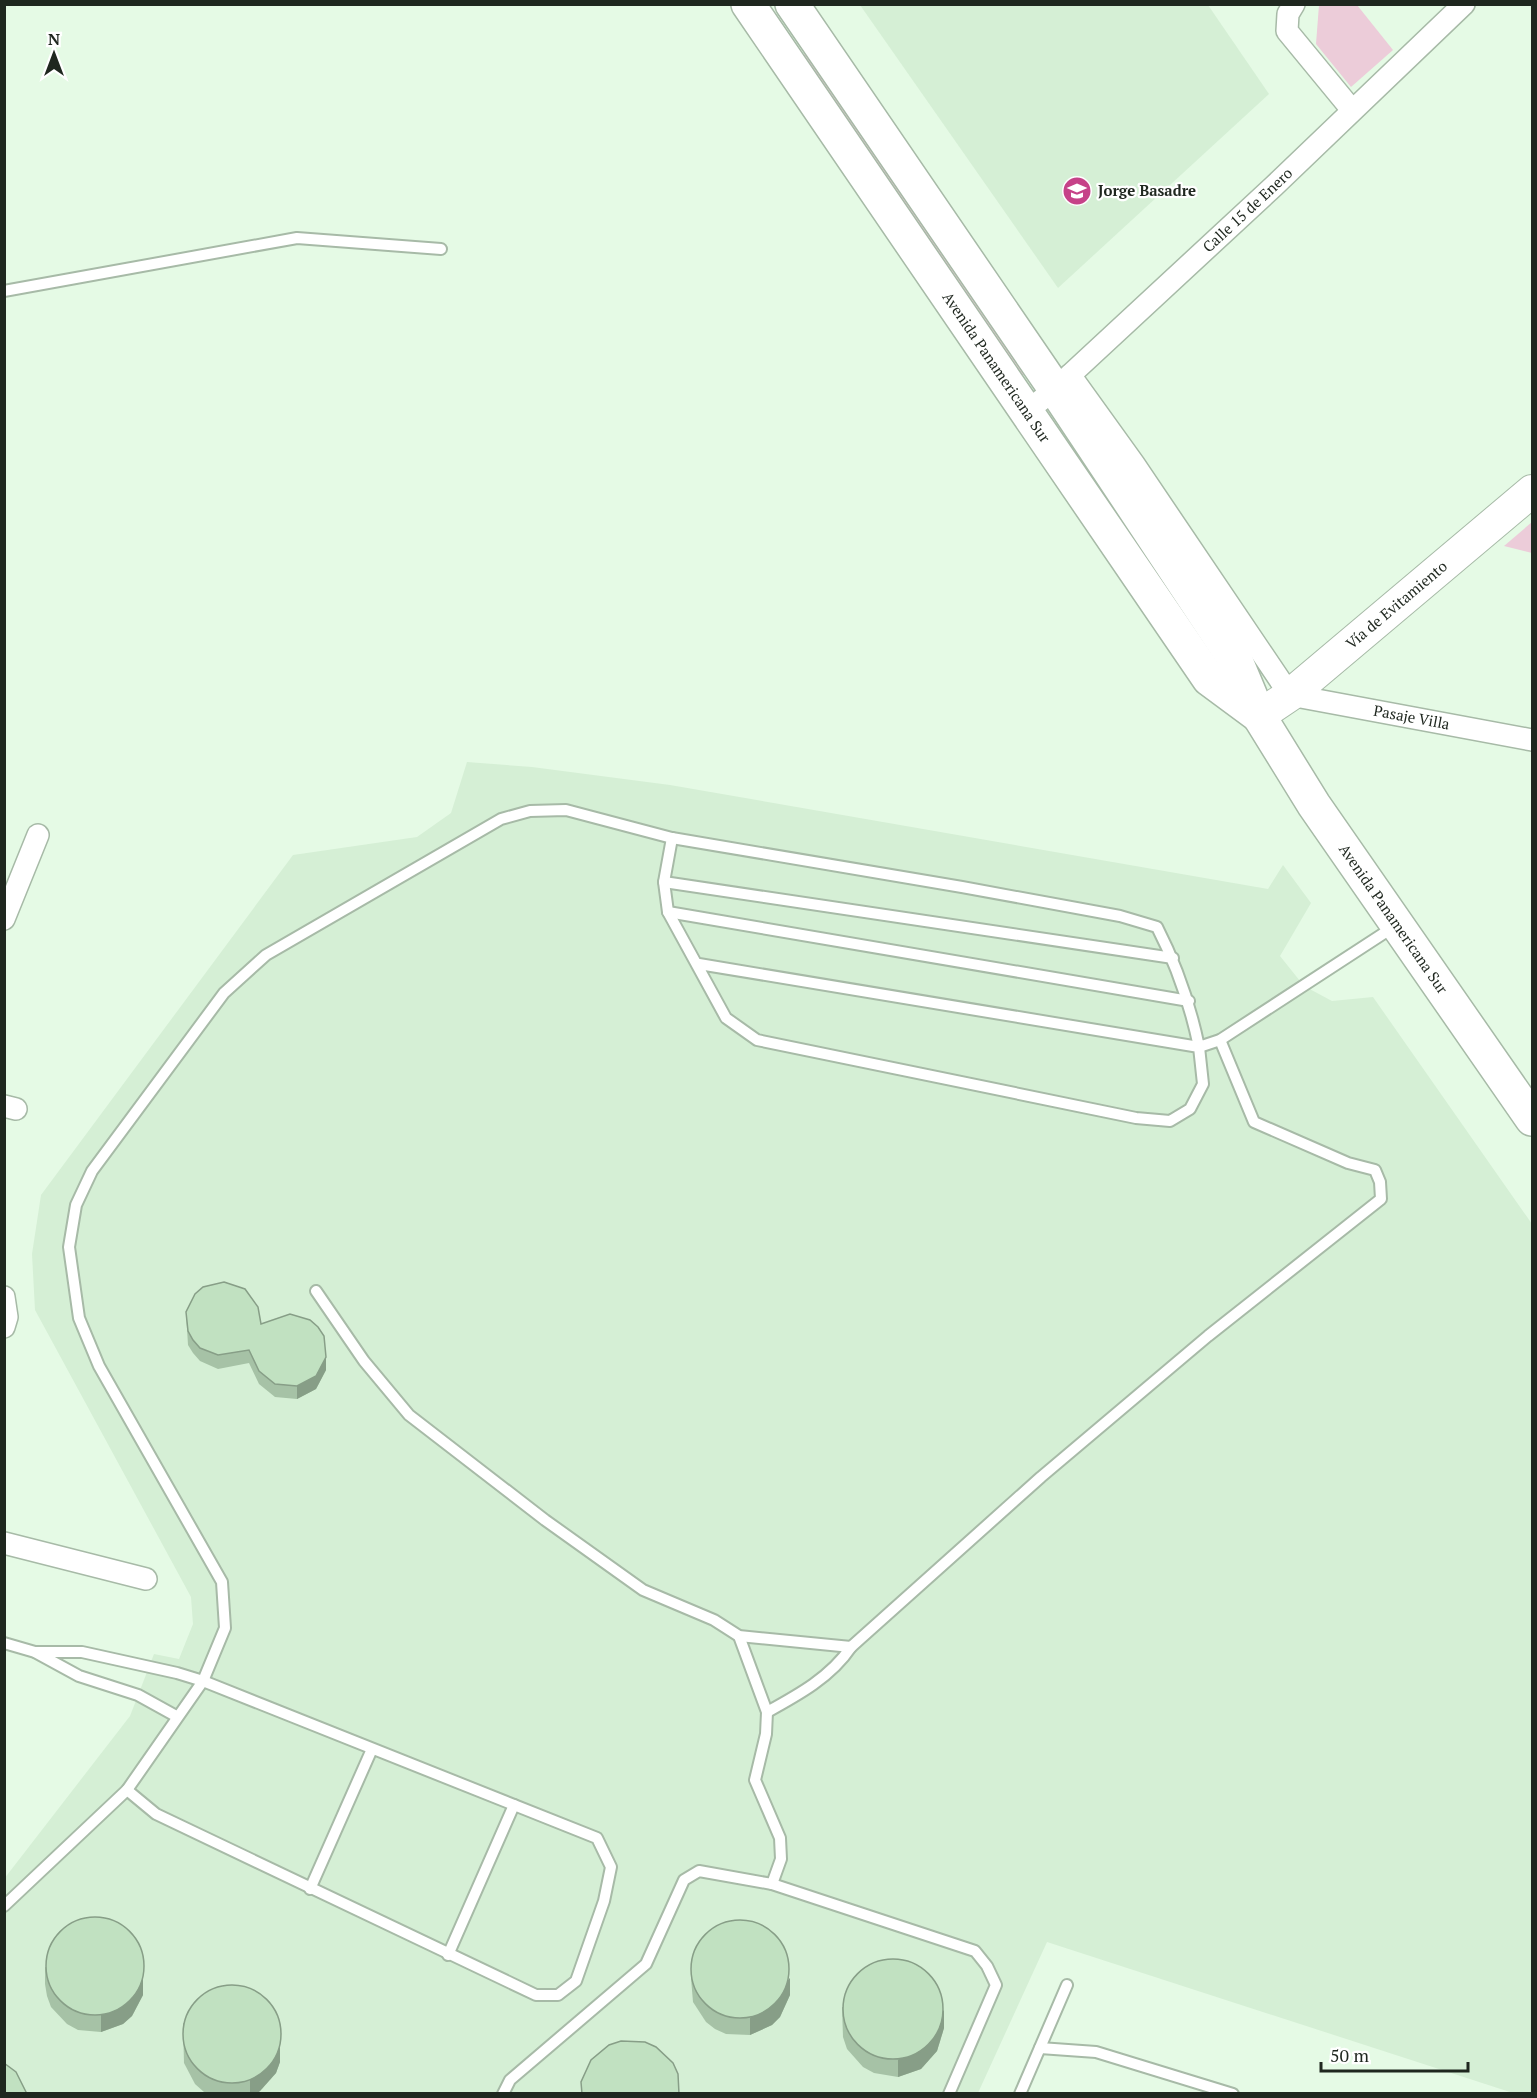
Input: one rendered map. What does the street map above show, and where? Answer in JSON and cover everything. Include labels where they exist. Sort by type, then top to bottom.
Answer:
[{"type":"main road","name":"Avenida Panamericana Sur","points":[[748,4],[1209,679],[1259,716]]},
{"type":"main road","name":"Avenida Panamericana Sur","points":[[792,4],[1063,382],[1238,663],[1259,716],[1396,926],[1533,1119]]},
{"type":"main road","name":"Vía de Evitamiento","points":[[1259,716],[1290,695],[1533,491]]},
{"type":"street","points":[[1294,4],[1288,14],[1287,31],[1352,110]]},
{"type":"street","name":"Calle 15 de Enero","points":[[1026,412],[1063,382],[1274,186],[1464,4]]},
{"type":"street","name":"Avenida Panamericana Sur","points":[[1063,382],[1134,464],[1290,695]]},
{"type":"street","name":"Pasaje Villa","points":[[1290,695],[1533,740]]},
{"type":"street","points":[[4,919],[38,835]]},
{"type":"street","points":[[4,1297],[7,1317],[4,1328]]},
{"type":"street","points":[[4,1543],[146,1579]]},
{"type":"lane","points":[[4,291],[297,238],[441,249]]},
{"type":"lane","points":[[4,1906],[127,1790],[176,1716],[203,1681],[225,1628],[222,1582],[99,1366],[79,1318],[69,1247],[76,1205],[92,1172],[224,993],[266,955],[501,819],[530,811],[566,810],[672,838],[1120,916],[1157,927],[1173,958],[1189,1001],[1199,1047],[1203,1084],[1190,1109],[1170,1121],[1136,1118],[757,1040],[726,1018],[699,964],[668,912],[664,882],[672,838]]},
{"type":"lane","points":[[664,882],[1173,958]]},
{"type":"lane","points":[[668,912],[1189,1001]]},
{"type":"lane","points":[[699,964],[1199,1047],[1220,1040],[1396,926]]},
{"type":"lane","points":[[767,1712],[806,1691],[843,1659],[851,1647],[1041,1477],[1208,1336],[1381,1199],[1380,1182],[1375,1170],[1348,1163],[1254,1122],[1220,1040]]},
{"type":"lane","points":[[316,1291],[364,1361],[410,1415],[545,1520],[643,1590],[714,1620],[739,1636],[851,1647]]},
{"type":"lane","points":[[739,1636],[767,1712],[766,1734],[755,1780],[780,1838],[781,1859],[772,1884]]},
{"type":"lane","points":[[4,1643],[35,1652],[79,1676],[138,1695],[176,1716]]},
{"type":"lane","points":[[35,1652],[82,1652],[203,1681],[597,1838],[611,1868],[604,1901],[576,1981],[558,1995],[536,1995],[156,1814],[127,1790]]},
{"type":"lane","points":[[310,1889],[372,1749]]},
{"type":"lane","points":[[448,1955],[514,1804]]},
{"type":"lane","points":[[503,2094],[510,2080],[645,1964],[684,1880],[699,1871],[772,1884],[975,1951],[996,1985],[949,2094]]},
{"type":"lane","points":[[1020,2094],[1068,1985]]},
{"type":"lane","points":[[1040,2048],[1096,2052],[1233,2094]]},
{"type":"shaded area","name":"Jorge Basadre","points":[[860,5],[1208,5],[1269,94],[1058,288]]},
{"type":"shaded area","points":[[1319,5],[1357,5],[1393,50],[1351,87],[1316,44]]},
{"type":"shaded area","points":[[811,50],[1033,367],[1021,377],[800,57]]},
{"type":"shaded area","points":[[1532,522],[1532,553],[1504,546]]},
{"type":"shaded area","points":[[467,762],[532,767],[670,785],[1268,889],[1283,865],[1311,903],[1280,956],[1304,986],[1332,1001],[1373,997],[1532,1224],[1532,2093],[1513,2093],[1047,1942],[978,2093],[5,2093],[4,1879],[130,1716],[154,1654],[179,1659],[193,1624],[191,1597],[35,1310],[32,1254],[41,1195],[293,855],[417,837],[451,813]]},
{"type":"building","points":[[224,1282],[245,1289],[258,1307],[261,1324],[290,1314],[310,1320],[318,1327],[324,1336],[326,1357],[316,1376],[297,1386],[275,1384],[259,1371],[249,1350],[218,1355],[200,1348],[188,1331],[186,1312],[195,1294],[203,1287]]},
{"type":"building","points":[[95,1917],[114,1921],[129,1932],[140,1947],[144,1966],[140,1985],[129,2000],[114,2011],[95,2015],[76,2011],[61,2000],[50,1985],[46,1966],[50,1947],[61,1932],[76,1921]]},
{"type":"building","points":[[740,1920],[759,1924],[775,1934],[785,1950],[789,1969],[785,1988],[775,2004],[759,2014],[740,2018],[721,2014],[705,2004],[695,1988],[691,1969],[695,1950],[705,1934],[721,1924]]},
{"type":"building","points":[[893,1959],[921,1967],[935,1981],[943,2009],[935,2037],[921,2051],[893,2059],[865,2051],[851,2037],[843,2009],[851,1981],[865,1967]]},
{"type":"building","points":[[232,1985],[251,1989],[266,2000],[277,2015],[281,2034],[277,2053],[266,2068],[251,2079],[232,2083],[213,2079],[198,2068],[187,2053],[183,2034],[187,2015],[198,2000],[213,1989]]},
{"type":"building","points":[[621,2041],[645,2042],[656,2047],[673,2063],[678,2074],[679,2094],[582,2094],[581,2082],[591,2060],[609,2045]]},
{"type":"building","points":[[4,2063],[16,2072],[27,2094],[4,2094]]},
{"type":"place","name":"Jorge Basadre","points":[[1077,191]]}]
